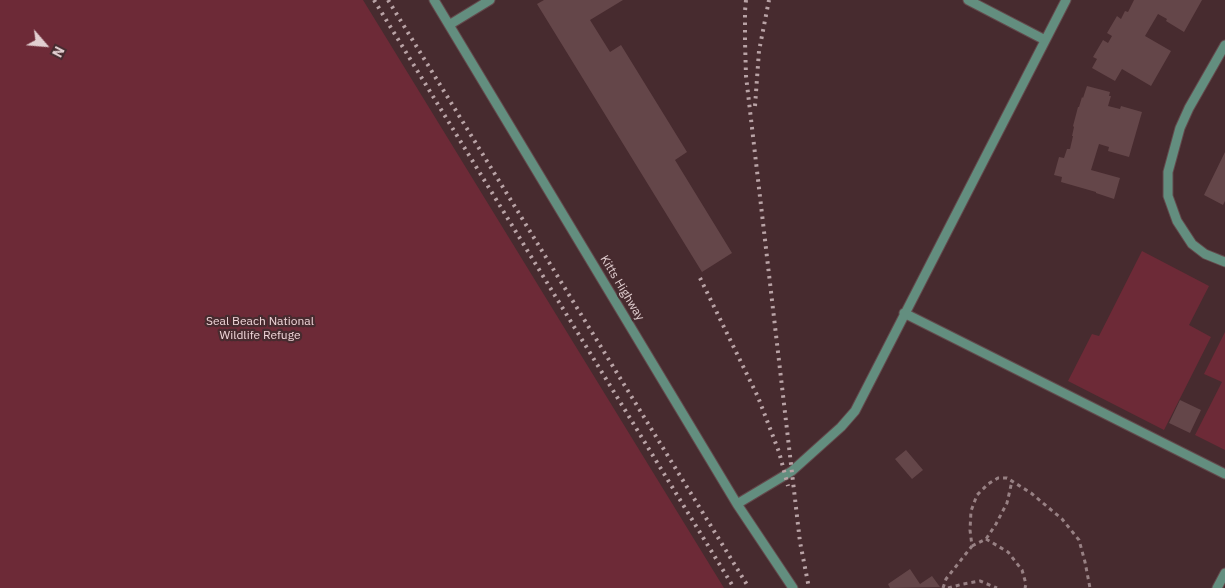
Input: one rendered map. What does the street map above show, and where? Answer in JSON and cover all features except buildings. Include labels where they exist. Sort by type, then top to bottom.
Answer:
[{"type":"street","name":"Kitts Highway","points":[[434,0],[738,504],[793,588]]},
{"type":"street","points":[[449,26],[490,0]]},
{"type":"street","points":[[968,0],[1045,40]]},
{"type":"street","points":[[738,504],[792,471],[841,427],[855,411],[1066,0]]},
{"type":"street","points":[[1225,46],[1189,108],[1180,128],[1168,172],[1168,196],[1177,221],[1192,244],[1205,254],[1225,262]]},
{"type":"street","points":[[904,313],[1225,474]]},
{"type":"street","points":[[1217,588],[1225,573]]},
{"type":"path","points":[[972,546],[970,530],[971,511],[978,495],[988,484],[998,478],[1007,478],[1031,493],[1062,519],[1078,540],[1090,588]]},
{"type":"path","points":[[943,588],[946,579],[972,546],[986,539],[996,524],[1006,503],[1012,481]]},
{"type":"path","points":[[986,539],[1008,552],[1022,570],[1026,584],[1025,588]]},
{"type":"path","points":[[948,588],[980,581],[986,586],[997,588]]},
{"type":"green space","name":"Seal Beach National Wildlife Refuge","points":[[0,0],[363,0],[724,588],[0,588]]},
{"type":"green space","points":[[1142,251],[1209,286],[1189,325],[1211,337],[1164,430],[1068,381],[1092,334],[1099,336]]},
{"type":"green space","points":[[1225,332],[1225,450],[1195,435],[1222,382],[1204,374]]},
{"type":"railway","points":[[374,0],[734,588]]},
{"type":"railway","points":[[388,0],[749,588]]},
{"type":"railway","points":[[746,0],[746,76],[800,542],[809,588]]},
{"type":"railway","points":[[755,106],[759,51],[769,0]]},
{"type":"railway","points":[[700,278],[758,397],[779,452],[788,486]]}]
